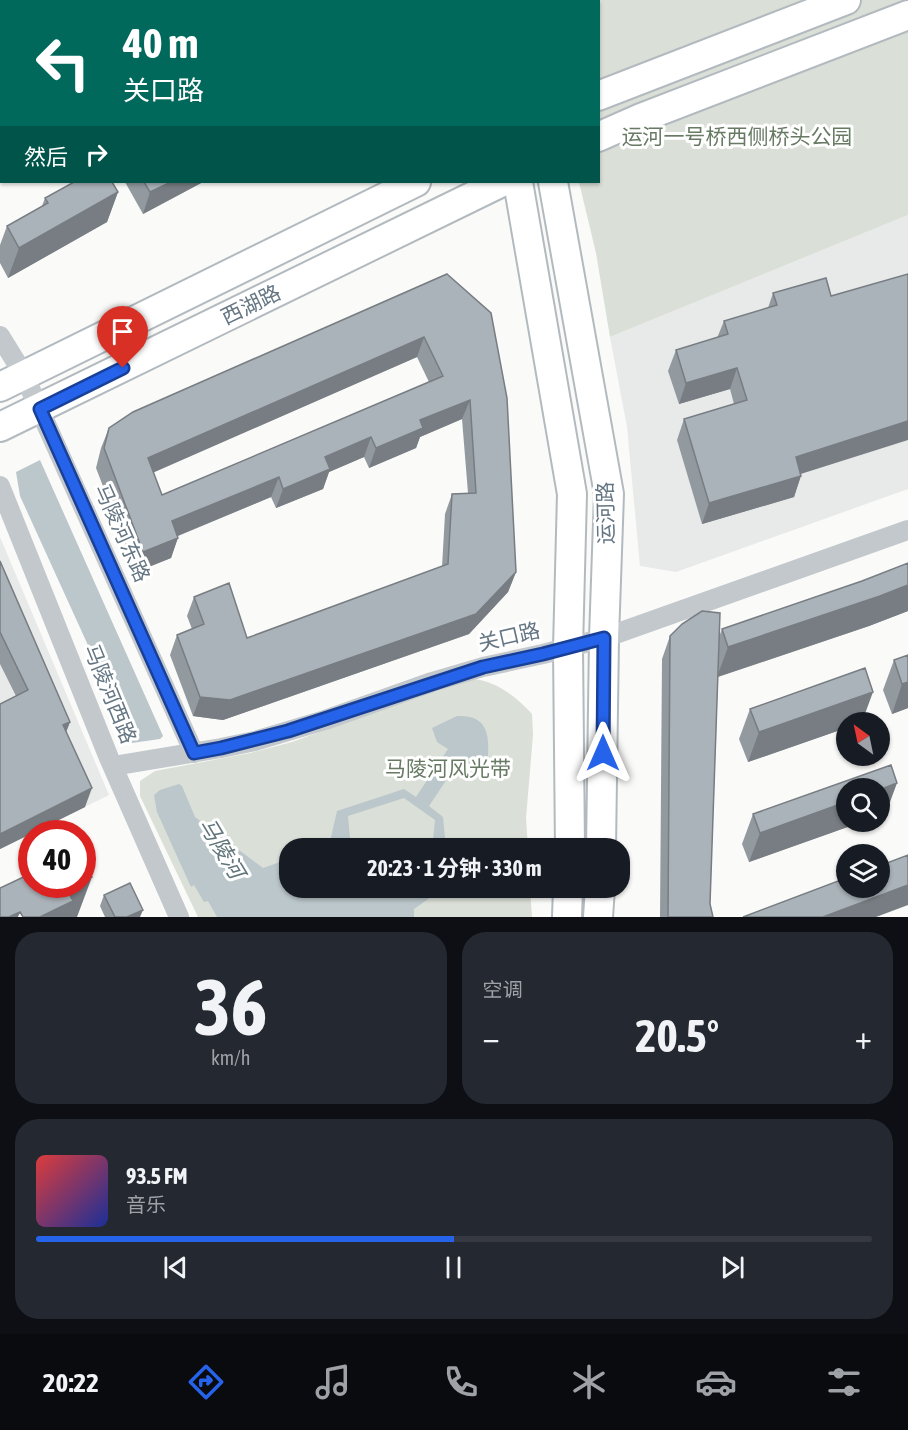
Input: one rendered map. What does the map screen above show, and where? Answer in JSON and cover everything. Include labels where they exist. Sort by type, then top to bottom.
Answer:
[{"type":"main road","points":[[600,95],[846,0]]},
{"type":"main road","points":[[600,136],[641,118],[908,15]]},
{"type":"main road","name":"西湖路","points":[[12,381],[414,183]]},
{"type":"main road","name":"西湖路","points":[[0,427],[500,183]]},
{"type":"main road","name":"运河路","points":[[518,183],[572,494],[568,648],[570,838]]},
{"type":"main road","name":"运河路","points":[[553,183],[609,494],[601,838]]},
{"type":"main road","points":[[567,917],[568,898]]},
{"type":"main road","points":[[598,917],[599,898]]},
{"type":"street","name":"马陵河东路","points":[[0,336],[12,381],[40,409],[194,753]]},
{"type":"street","name":"马陵河西路","points":[[0,486],[113,766],[179,917]]},
{"type":"street","name":"关口路","points":[[113,766],[255,741],[483,667],[604,638],[908,530]]},
{"type":"shaded area","points":[[908,215],[908,489],[676,572],[640,566],[627,427],[610,337]]},
{"type":"shaded area","points":[[0,537],[109,795],[59,820],[18,820],[18,840],[0,849]]},
{"type":"green space","name":"运河一号桥西侧桥头公园","points":[[600,0],[908,0],[908,215],[610,337],[596,253],[579,183],[600,183]]},
{"type":"green space","name":"马陵河风光带","points":[[474,679],[491,683],[506,691],[532,714],[533,735],[526,818],[527,838],[279,838],[279,898],[531,898],[532,917],[198,917],[140,796],[140,781],[155,771],[250,753],[292,742],[407,700]]},
{"type":"water","points":[[40,460],[163,736],[160,739],[132,743],[128,738],[128,733],[20,496],[16,472]]},
{"type":"water","points":[[457,716],[469,717],[483,725],[488,740],[487,768],[475,768],[461,758],[429,806],[443,817],[445,838],[433,838],[435,820],[404,798],[348,816],[350,838],[331,838],[337,811],[404,789],[416,797],[448,749],[437,742],[432,728]]},
{"type":"water","name":"马陵河","points":[[179,784],[182,786],[195,817],[263,868],[279,862],[279,898],[430,898],[414,909],[414,917],[217,917],[208,901],[204,902],[194,885],[191,887],[157,812],[154,795],[160,790]]},
{"type":"building","points":[[72,183],[113,183],[118,192],[19,248],[7,226],[48,203],[45,198]]},
{"type":"building","points":[[145,183],[169,183],[150,192]]},
{"type":"building","points":[[447,274],[491,313],[507,398],[516,572],[476,614],[230,700],[200,697],[177,635],[204,624],[194,597],[229,583],[247,638],[448,564],[452,494],[476,493],[470,400],[420,420],[423,428],[376,448],[371,437],[325,457],[330,469],[283,489],[279,477],[172,521],[178,538],[143,552],[104,448],[109,428],[133,412]],"holes":[[[424,337],[443,376],[162,495],[148,458]]]},
{"type":"building","points":[[908,274],[908,421],[796,457],[801,476],[709,503],[684,419],[747,400],[737,368],[686,383],[676,350],[728,334],[724,321],[777,305],[773,293],[826,278],[831,296]]},
{"type":"building","points":[[0,561],[70,722],[63,725],[92,788],[28,820],[18,820],[18,825],[0,834],[0,704],[28,690],[0,632]]},
{"type":"building","points":[[908,563],[908,585],[728,647],[722,629]]},
{"type":"building","points":[[702,611],[720,613],[710,904],[713,917],[668,917],[670,636],[682,624]]},
{"type":"building","points":[[908,655],[908,682],[902,684],[894,660]]},
{"type":"building","points":[[865,668],[873,692],[759,732],[750,709]]},
{"type":"building","points":[[890,766],[897,783],[890,786],[890,778],[854,778]]},
{"type":"building","points":[[836,785],[836,806],[760,833],[753,814]]},
{"type":"building","points":[[908,855],[908,885],[890,892],[890,862]]},
{"type":"building","points":[[18,880],[18,898],[71,898],[73,901],[40,917],[23,917],[20,912],[9,917],[0,917],[0,888]]},
{"type":"building","points":[[836,882],[836,898],[873,898],[823,917],[743,917]]},
{"type":"building","points":[[130,883],[143,910],[127,917],[115,917],[104,895]]},
{"type":"route","points":[[123,368],[40,409],[194,753],[255,741],[360,709],[432,682],[483,667],[604,638],[603,753]]}]
